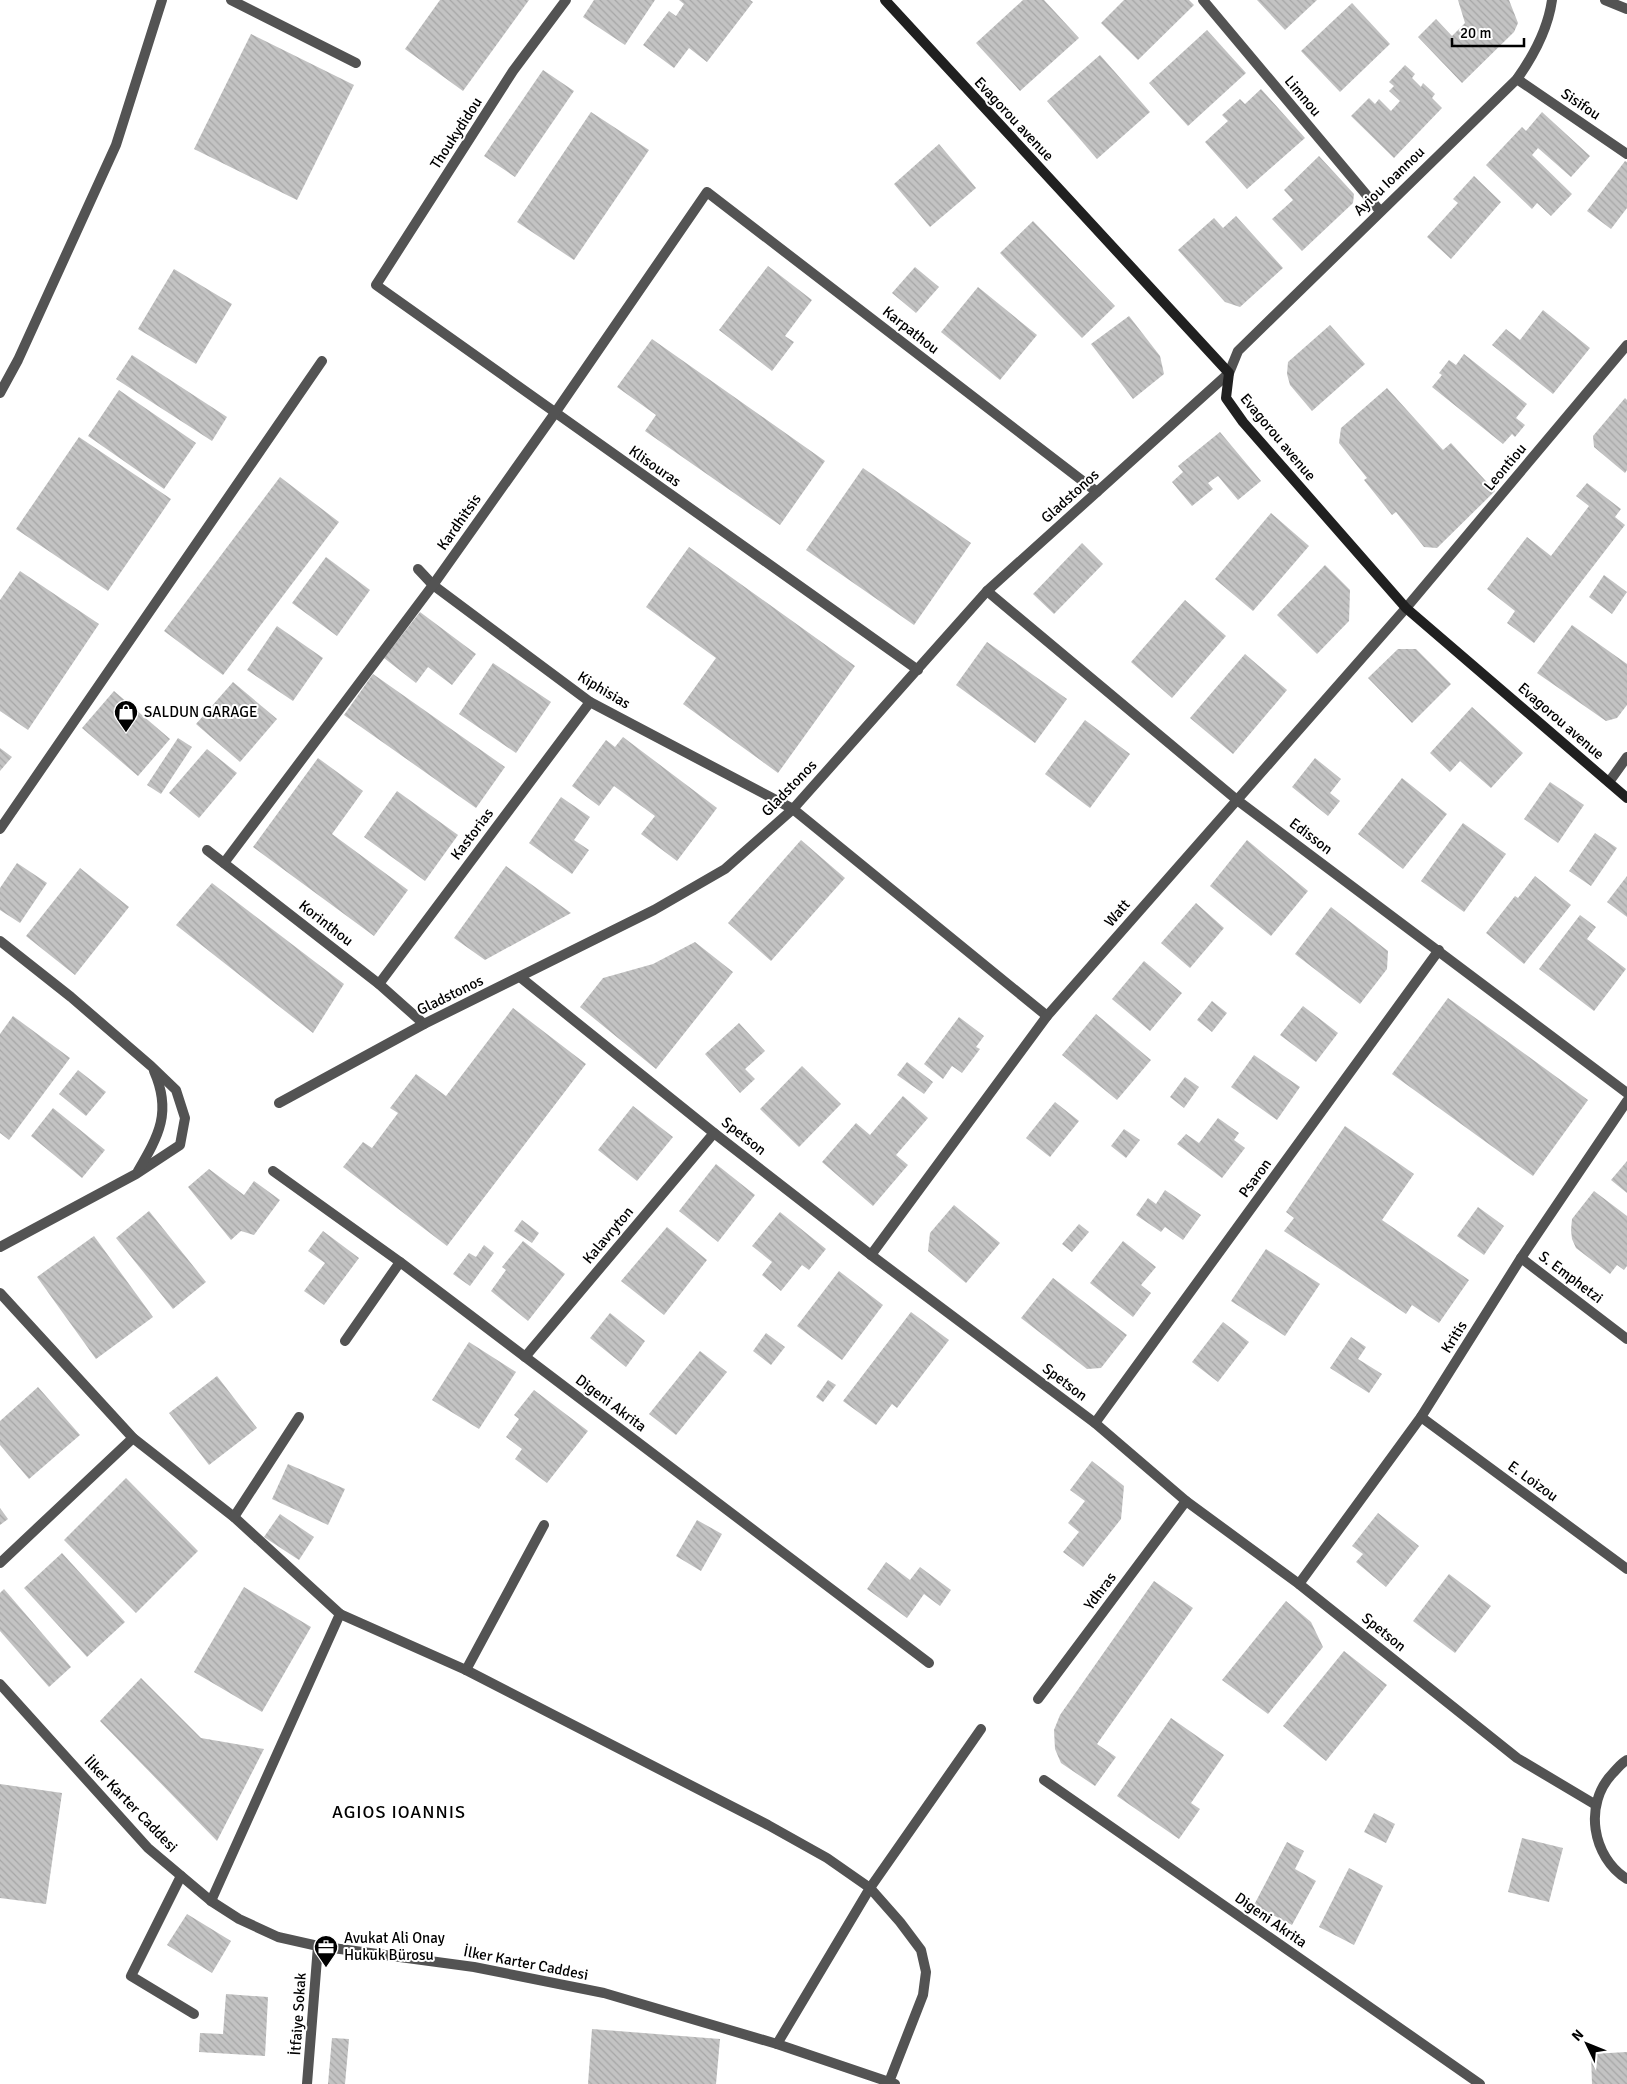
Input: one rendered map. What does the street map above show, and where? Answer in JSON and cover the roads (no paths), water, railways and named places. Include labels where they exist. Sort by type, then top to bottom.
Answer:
[{"type":"street","points":[[0,393],[18,360],[116,145],[162,0]]},
{"type":"street","points":[[231,0],[356,63]]},
{"type":"street","name":"Thoukydidou","points":[[376,285],[513,71],[566,0]]},
{"type":"street","name":"Evagorou avenue","points":[[885,0],[1228,373],[1226,398],[1243,422],[1406,608],[1627,798]]},
{"type":"street","name":"Limnou","points":[[1203,0],[1380,211]]},
{"type":"street","name":"Ayiou Ioannou","points":[[1228,373],[1238,351],[1517,79],[1531,60],[1550,17],[1552,0]]},
{"type":"street","points":[[1605,0],[1627,10]]},
{"type":"street","name":"Sisifou","points":[[1517,79],[1627,154]]},
{"type":"street","name":"Kardhitsis","points":[[224,863],[432,585],[555,413],[707,192]]},
{"type":"street","name":"Karpathou","points":[[707,192],[1097,492]]},
{"type":"street","name":"Klisouras","points":[[376,285],[918,670]]},
{"type":"street","name":"Leontiou","points":[[1406,608],[1627,345]]},
{"type":"street","points":[[0,829],[322,360]]},
{"type":"street","name":"Gladstonos","points":[[280,1103],[424,1024],[654,910],[725,869],[792,809],[987,591],[1228,373]]},
{"type":"street","name":"Kiphisias","points":[[418,569],[432,585],[590,702],[792,809],[1047,1016]]},
{"type":"street","name":"Edisson","points":[[987,591],[1237,800],[1627,1093]]},
{"type":"street","name":"Watt","points":[[871,1255],[1047,1016],[1406,608]]},
{"type":"street","name":"Kastorias","points":[[379,984],[590,702]]},
{"type":"street","points":[[1608,782],[1627,757]]},
{"type":"street","name":"Korinthou","points":[[207,850],[379,984],[424,1024]]},
{"type":"street","points":[[0,941],[71,997],[176,1090],[184,1118],[180,1145],[136,1174],[0,1248]]},
{"type":"street","name":"Psaron","points":[[1095,1423],[1439,950]]},
{"type":"street","name":"Spetson","points":[[520,977],[714,1133],[871,1255],[1095,1423],[1186,1501],[1299,1584],[1517,1758],[1596,1805]]},
{"type":"street","points":[[136,1174],[157,1139],[163,1122],[160,1084],[151,1066]]},
{"type":"street","name":"Kritis","points":[[1299,1584],[1421,1417],[1522,1258],[1627,1101]]},
{"type":"street","name":"Kalavryton","points":[[526,1357],[714,1133]]},
{"type":"street","name":"Digeni Akrita","points":[[273,1171],[400,1262],[929,1662]]},
{"type":"street","name":"S. Emphetzi","points":[[1522,1258],[1627,1339]]},
{"type":"street","points":[[345,1341],[400,1262]]},
{"type":"street","points":[[0,1293],[133,1438],[234,1517],[340,1614],[466,1670],[768,1825],[827,1858],[870,1888],[900,1922],[921,1950],[926,1972],[923,1995],[892,2083]]},
{"type":"street","points":[[234,1517],[299,1417]]},
{"type":"street","name":"E. Loizou","points":[[1421,1417],[1627,1569]]},
{"type":"street","points":[[0,1563],[133,1438]]},
{"type":"street","name":"Ydhras","points":[[1038,1700],[1186,1501]]},
{"type":"street","points":[[466,1670],[544,1525]]},
{"type":"street","points":[[211,1901],[340,1614]]},
{"type":"street","name":"İlker Karter Caddesi","points":[[0,1684],[148,1848],[211,1901],[239,1919],[278,1937],[318,1946],[474,1967],[604,1993],[776,2044],[892,2083]]},
{"type":"street","points":[[776,2044],[870,1888],[981,1729]]},
{"type":"street","points":[[1627,1760],[1606,1781],[1596,1805],[1595,1833],[1605,1859],[1627,1879]]},
{"type":"street","name":"Digeni Akrita","points":[[1044,1780],[1480,2084]]},
{"type":"street","points":[[180,1876],[131,1976],[194,2014]]},
{"type":"street","name":"İtfaiye Sokak","points":[[307,2084],[318,1946]]},
{"type":"place","name":"SALDUN GARAGE","points":[[126,733]]},
{"type":"place","name":"Avukat Ali Onay Hukuk Bürosu","points":[[326,1968]]},
{"type":"district","name":"AGIOS IOANNIS","points":[[399,1812]]}]
